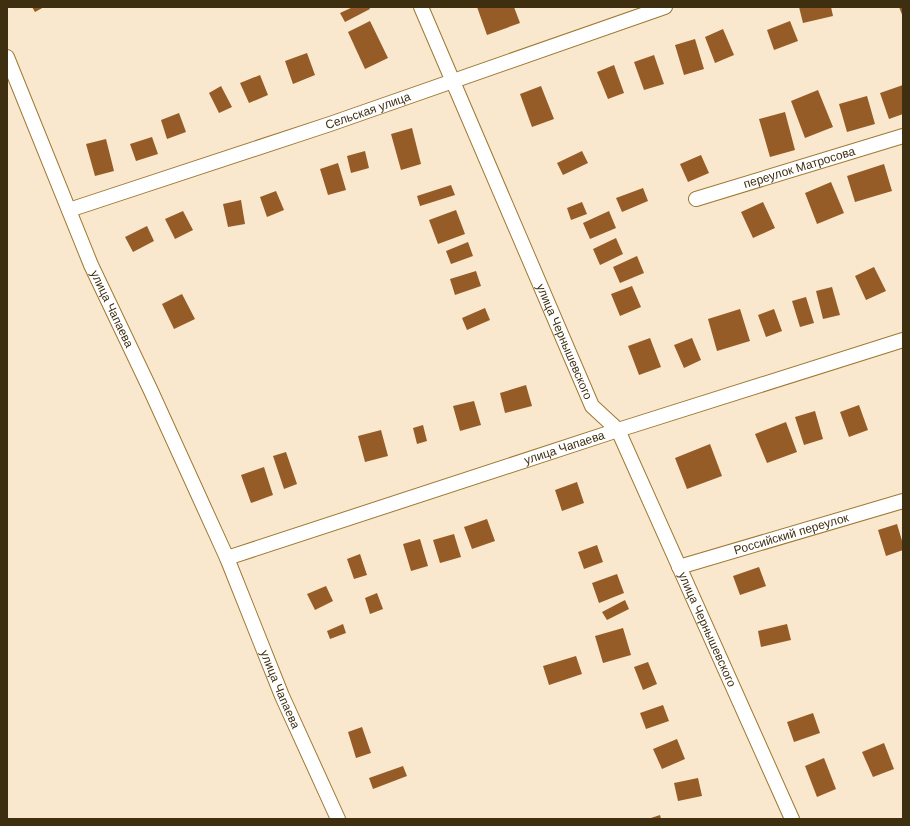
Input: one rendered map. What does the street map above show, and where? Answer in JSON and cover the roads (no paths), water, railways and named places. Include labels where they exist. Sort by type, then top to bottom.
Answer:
[{"type":"street","name":"улица Чернышевского","points":[[421,7],[592,406],[618,430],[792,819]]},
{"type":"street","name":"Сельская улица","points":[[69,210],[323,126],[665,7]]},
{"type":"street","name":"улица Чапаева","points":[[7,57],[91,265],[151,391],[227,558],[282,696],[338,819]]},
{"type":"street","name":"переулок Матросова","points":[[696,199],[903,136]]},
{"type":"street","name":"улица Чапаева","points":[[227,558],[618,430],[903,340]]},
{"type":"street","name":"Российский переулок","points":[[679,567],[903,501]]}]
